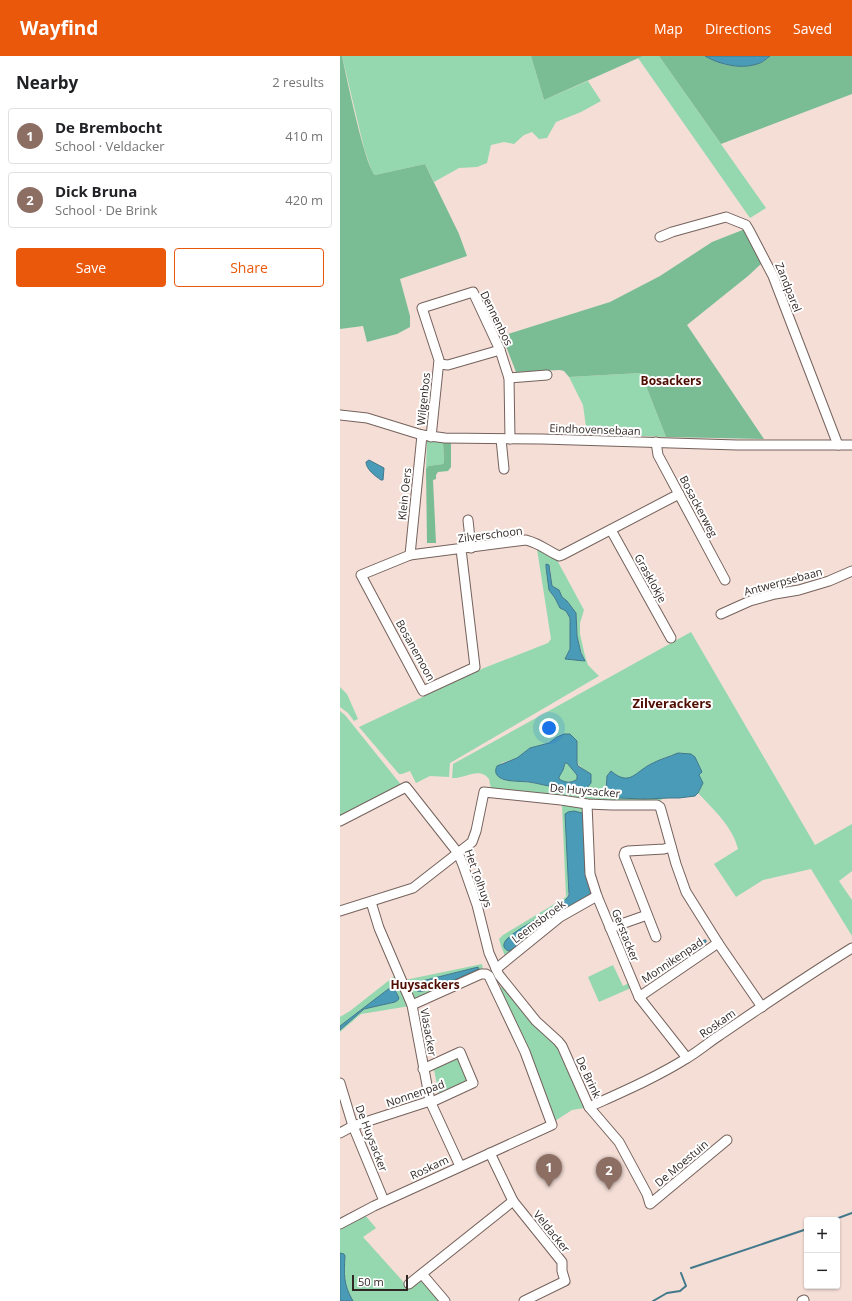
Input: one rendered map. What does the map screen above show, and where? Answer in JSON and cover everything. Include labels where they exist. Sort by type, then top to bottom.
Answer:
[{"type":"street","name":"Zandparel","points":[[660,237],[672,232],[726,217],[746,225],[773,276],[838,445]]},
{"type":"street","name":"Dennenbos","points":[[439,364],[422,308],[473,292],[500,350],[509,378],[504,469]]},
{"type":"street","points":[[439,364],[448,364],[500,350]]},
{"type":"street","name":"Wilgenbos","points":[[431,437],[439,364]]},
{"type":"street","points":[[509,378],[548,375]]},
{"type":"street","name":"Eindhovensebaan","points":[[340,415],[367,418],[431,437],[777,445],[852,445]]},
{"type":"street","name":"Klein Oers","points":[[410,555],[422,435]]},
{"type":"street","name":"Bosackerweg","points":[[656,442],[658,456],[725,580]]},
{"type":"street","name":"Zilverschoon","points":[[361,575],[410,555],[526,540],[536,542],[559,556],[679,494]]},
{"type":"street","points":[[468,520],[471,548]]},
{"type":"street","name":"Grasklokje","points":[[610,530],[671,638]]},
{"type":"street","name":"Bosanemoon","points":[[361,575],[424,691],[475,667],[461,549]]},
{"type":"street","name":"Antwerpsebaan","points":[[721,614],[750,601],[775,594],[799,590],[829,581],[852,571]]},
{"type":"street","name":"Het Tolhuys","points":[[340,821],[406,787],[458,853],[477,905],[485,943],[496,968]]},
{"type":"street","name":"De Huysacker","points":[[340,911],[413,888],[472,842],[476,831],[484,792],[587,804],[657,805],[662,810],[671,847],[686,892],[718,943],[762,1007]]},
{"type":"street","name":"Gerstacker","points":[[587,804],[590,874],[597,896],[639,997],[687,1058]]},
{"type":"street","points":[[656,937],[624,855],[625,852],[628,851],[664,849],[671,847]]},
{"type":"street","name":"Leemsbroek","points":[[496,968],[560,917],[597,896]]},
{"type":"street","name":"Vlasacker","points":[[371,902],[379,928],[412,1005],[430,1101],[460,1166]]},
{"type":"street","points":[[610,928],[647,915]]},
{"type":"street","name":"Monnikenpad","points":[[639,997],[718,943]]},
{"type":"street","name":"Roskam","points":[[589,1107],[628,1089],[687,1058],[793,985],[852,948]]},
{"type":"street","name":"De Brink","points":[[496,968],[503,981],[532,1016],[562,1046],[589,1107],[619,1142],[647,1194],[650,1204]]},
{"type":"street","name":"Roskam","points":[[340,1224],[384,1201],[552,1125],[525,1052],[491,978],[488,975],[481,974],[412,1005]]},
{"type":"street","name":"Nonnenpad","points":[[340,1133],[353,1126],[434,1101],[473,1083],[460,1052],[424,1069]]},
{"type":"street","name":"De Huysacker","points":[[340,1083],[353,1126],[384,1201]]},
{"type":"street","name":"De Moestuin","points":[[650,1204],[726,1140]]},
{"type":"street","name":"Veldacker","points":[[490,1153],[513,1201],[562,1262],[562,1271],[565,1281],[536,1298],[524,1301]]},
{"type":"street","points":[[409,1284],[513,1201]]},
{"type":"street","points":[[422,1274],[445,1301]]},
{"type":"green space","points":[[340,56],[342,56],[366,155],[375,175],[425,164],[459,234],[467,256],[400,279],[410,316],[410,327],[397,334],[367,342],[363,326],[340,329]]},
{"type":"green space","points":[[342,56],[531,56],[544,100],[588,81],[601,101],[581,112],[556,122],[547,138],[539,139],[532,132],[524,135],[514,144],[504,142],[491,145],[487,163],[477,167],[459,168],[434,182],[425,164],[375,175],[372,172],[364,148]]},
{"type":"green space","points":[[531,56],[643,56],[544,100]]},
{"type":"green space","points":[[643,56],[659,56],[766,208],[750,218],[638,58]]},
{"type":"green space","points":[[659,56],[705,56],[726,65],[746,66],[761,63],[770,56],[852,56],[852,94],[721,144]]},
{"type":"green space","points":[[745,229],[762,263],[687,325],[764,439],[666,437],[641,373],[569,377],[564,371],[560,370],[516,372],[502,336],[610,302],[660,276],[712,242]]},
{"type":"green space","points":[[641,373],[666,437],[587,434],[583,405],[569,377]]},
{"type":"green space","points":[[427,441],[443,442],[444,462],[443,464],[428,466],[426,469]]},
{"type":"green space","points":[[443,442],[451,442],[451,467],[448,471],[438,472],[436,479],[433,480],[436,543],[427,543],[426,469],[428,466],[443,464]]},
{"type":"green space","points":[[537,549],[557,560],[584,610],[580,623],[580,634],[585,656],[588,665],[599,676],[450,763],[449,777],[430,776],[416,783],[410,771],[399,774],[359,727],[484,668],[548,643],[551,639]],"holes":[[[550,566],[552,586],[560,592],[562,597],[576,613],[577,636],[584,661],[570,652],[570,618],[566,611],[560,608],[549,590]]]},
{"type":"green space","points":[[691,632],[815,845],[852,824],[852,871],[839,881],[852,900],[852,936],[811,869],[763,880],[736,897],[714,864],[738,849],[732,833],[722,819],[698,793],[700,789],[699,775],[701,774],[684,753],[655,762],[629,778],[621,779],[611,772],[609,773],[606,791],[619,798],[662,799],[658,801],[613,803],[601,800],[491,789],[489,779],[485,775],[476,773],[452,778],[453,764]],"holes":[[[552,741],[577,748],[578,764],[591,774],[581,790],[507,780],[501,763],[517,758],[530,748]]]},
{"type":"green space","points":[[340,687],[347,694],[358,719],[354,721],[348,713],[340,707]]},
{"type":"green space","points":[[340,711],[345,715],[402,786],[340,818]]},
{"type":"green space","points":[[565,763],[567,763],[577,775],[577,779],[575,781],[563,781],[559,779]]},
{"type":"green space","points":[[562,805],[583,807],[595,893],[505,956],[499,939],[503,935],[566,897]],"holes":[[[583,815],[585,871],[591,892],[517,947],[509,951],[513,934],[567,899]]]},
{"type":"green space","points":[[482,964],[483,971],[419,1000],[414,999],[405,980]],"holes":[[[478,967],[479,969],[423,992],[418,982]]]},
{"type":"green space","points":[[613,965],[623,986],[629,983],[631,988],[599,1002],[588,977]]},
{"type":"green space","points":[[397,974],[410,1006],[361,1014],[340,1032],[340,1030],[364,1009],[395,1002],[399,998],[395,988],[392,987],[340,1026],[340,1017],[350,1011]]},
{"type":"green space","points":[[501,987],[504,987],[558,1046],[585,1107],[584,1108],[572,1110],[555,1121],[500,990]]},
{"type":"green space","points":[[459,1054],[471,1082],[435,1099],[432,1095],[439,1094],[434,1070],[427,1072]]},
{"type":"green space","points":[[364,1214],[376,1228],[363,1237],[408,1287],[421,1277],[440,1301],[353,1301],[347,1290],[345,1279],[345,1256],[344,1254],[340,1253],[340,1229]]},
{"type":"water","points":[[705,56],[770,56],[764,61],[753,65],[732,66]]},
{"type":"water","points":[[369,460],[384,468],[383,480],[369,470],[366,462]]},
{"type":"water","points":[[546,564],[549,565],[552,586],[559,590],[562,597],[576,613],[577,636],[581,653],[585,661],[565,659],[570,649],[570,618],[566,611],[560,608],[549,590]]},
{"type":"water","points":[[564,734],[570,734],[577,741],[578,766],[591,774],[591,783],[586,789],[571,790],[529,782],[509,781],[502,779],[497,775],[497,766],[517,758],[530,748],[549,743]],"holes":[[[565,763],[567,763],[577,775],[577,779],[571,782],[566,782],[559,779]]]},
{"type":"water","points":[[678,753],[691,754],[695,757],[702,772],[699,775],[703,783],[695,796],[644,799],[619,798],[606,791],[607,776],[611,771],[618,776],[628,778],[654,762]]},
{"type":"water","points":[[574,811],[582,813],[583,815],[585,871],[591,893],[517,947],[509,951],[504,948],[505,941],[507,939],[521,928],[559,905],[569,895],[565,814]]},
{"type":"water","points":[[706,940],[706,942],[643,982]]},
{"type":"water","points":[[478,967],[479,969],[430,990],[417,991],[415,987],[418,982]]},
{"type":"water","points":[[393,986],[399,998],[398,1000],[364,1009],[340,1030],[340,1026]]},
{"type":"water","points":[[340,1253],[344,1254],[345,1256],[345,1279],[347,1289],[353,1301],[340,1301]]},
{"type":"waterway","points":[[840,1217],[852,1213]]},
{"type":"waterway","points":[[691,1268],[804,1230]]},
{"type":"waterway","points":[[653,1301],[667,1293],[680,1291],[686,1286],[681,1273]]},
{"type":"place","name":"De Brembocht","points":[[549,1187]]},
{"type":"place","name":"Dick Bruna","points":[[609,1190]]},
{"type":"district","name":"Bosackers","points":[[671,380]]},
{"type":"district","name":"Zilverackers","points":[[672,703]]},
{"type":"district","name":"Huysackers","points":[[425,984]]}]
